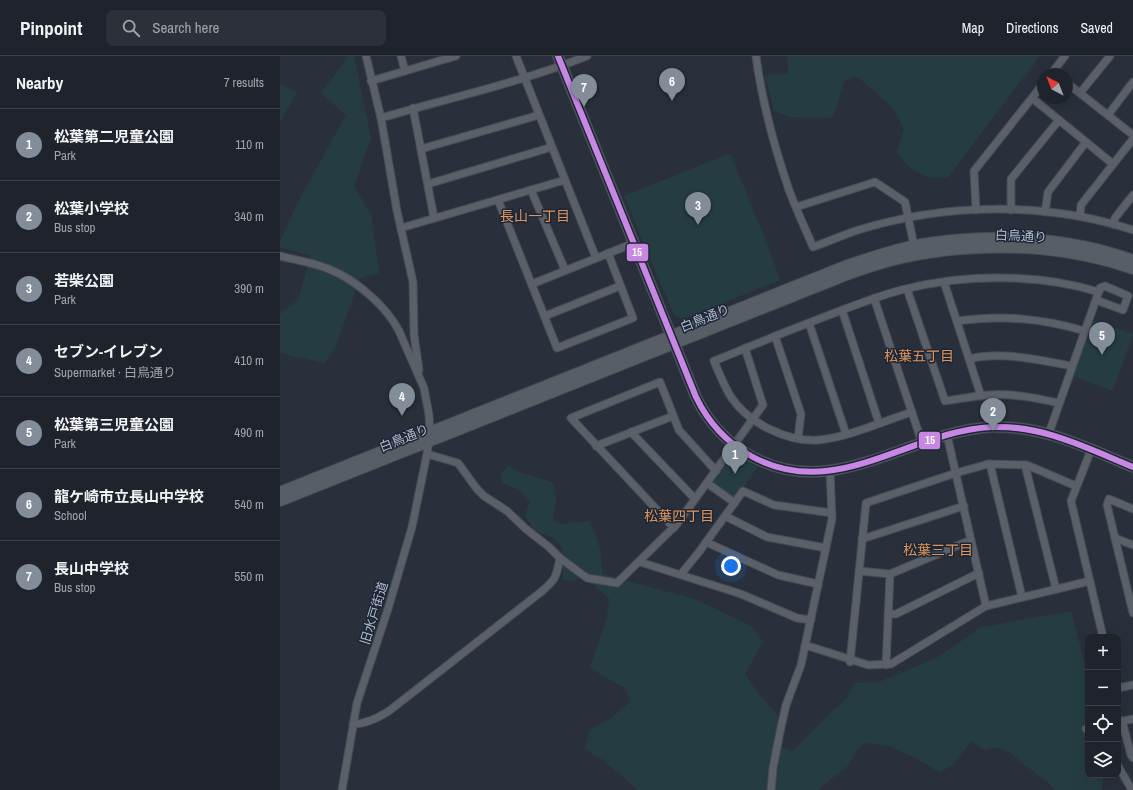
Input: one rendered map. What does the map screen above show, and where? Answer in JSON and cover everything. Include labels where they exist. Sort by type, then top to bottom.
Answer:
[{"type":"main road","points":[[558,56],[700,406],[714,426],[734,445],[755,458],[778,467],[808,472],[830,471],[858,464],[947,435],[971,429],[1017,427],[1049,433],[1133,467]]},
{"type":"main road","name":"白鳥通り","points":[[280,501],[429,437],[673,339],[845,266],[873,256],[915,250],[966,239],[987,238],[1045,240],[1093,249],[1133,260]]},
{"type":"main road","name":"白鳥通り","points":[[915,250],[1014,248],[1074,254],[1133,269]]},
{"type":"main road","name":"白鳥通り","points":[[280,492],[429,437]]},
{"type":"street","points":[[366,56],[381,118],[397,211],[413,282],[414,335],[420,376]]},
{"type":"street","points":[[401,56],[405,71]]},
{"type":"street","points":[[371,81],[438,59],[456,56]]},
{"type":"street","points":[[516,56],[596,258]]},
{"type":"street","points":[[381,118],[562,66],[587,56]]},
{"type":"street","points":[[756,56],[761,90],[772,135],[790,191],[813,247],[855,231],[909,218],[976,210],[1046,212],[1080,216],[1133,230]]},
{"type":"street","points":[[1057,68],[1065,56]]},
{"type":"street","points":[[1080,93],[1110,56]]},
{"type":"street","points":[[1108,115],[1133,82]]},
{"type":"street","points":[[1073,88],[1133,135]]},
{"type":"street","points":[[976,210],[974,171],[1037,92]]},
{"type":"street","points":[[1032,98],[1113,164]]},
{"type":"street","points":[[413,108],[434,218]]},
{"type":"street","points":[[421,149],[539,115]]},
{"type":"street","points":[[1011,210],[1012,180],[1059,120]]},
{"type":"street","points":[[1080,216],[1081,205],[1133,140]]},
{"type":"street","points":[[1046,212],[1048,192],[1086,142]]},
{"type":"street","points":[[428,184],[552,147]]},
{"type":"street","points":[[401,228],[565,180]]},
{"type":"street","points":[[796,207],[875,182],[905,202],[915,250]]},
{"type":"street","points":[[531,190],[565,270]]},
{"type":"street","points":[[1113,224],[1115,218],[1133,195]]},
{"type":"street","points":[[498,200],[557,348],[633,318],[608,253]]},
{"type":"street","points":[[532,284],[634,243]]},
{"type":"street","points":[[280,256],[329,269],[351,281],[364,291],[395,323],[420,376]]},
{"type":"street","points":[[912,412],[846,434],[818,440],[798,438],[780,433],[753,420],[736,404],[731,397],[714,361],[874,298],[907,289],[944,282],[956,280],[1020,279],[1058,283],[1099,292]]},
{"type":"street","points":[[944,282],[981,396]]},
{"type":"street","points":[[545,316],[620,286]]},
{"type":"street","points":[[1049,433],[1100,288],[1105,286],[1128,296],[1123,310],[1096,300]]},
{"type":"street","points":[[907,289],[945,401],[981,396],[1004,395],[1033,397],[1059,403]]},
{"type":"street","points":[[874,298],[922,443]]},
{"type":"street","points":[[842,310],[879,423]]},
{"type":"street","points":[[957,321],[1004,318],[1025,319],[1063,325],[1085,331]]},
{"type":"street","points":[[809,323],[846,434]]},
{"type":"street","points":[[775,336],[801,414],[798,438]]},
{"type":"street","points":[[427,454],[458,463],[484,496],[507,511],[560,558],[586,578],[618,584],[674,528],[763,405],[745,348]]},
{"type":"street","points":[[969,358],[1016,356],[1072,366]]},
{"type":"street","name":"旧水戸街道","points":[[342,790],[357,703],[388,609],[412,527],[427,454],[429,415],[420,376]]},
{"type":"street","points":[[674,528],[571,418],[660,382],[679,430],[716,471]]},
{"type":"street","points":[[596,446],[673,416]]},
{"type":"street","points":[[632,432],[695,499]]},
{"type":"street","points":[[947,435],[986,606]]},
{"type":"street","points":[[1092,450],[1071,501],[1102,634]]},
{"type":"street","points":[[850,661],[866,503],[956,473],[990,464],[1025,465],[1076,486]]},
{"type":"street","points":[[990,464],[1022,597]]},
{"type":"street","points":[[1025,465],[1056,589]]},
{"type":"street","points":[[771,790],[775,757],[786,705],[801,665],[832,519],[830,471]]},
{"type":"street","points":[[707,483],[735,503]]},
{"type":"street","points":[[681,574],[744,491],[774,505],[832,513]]},
{"type":"street","points":[[1133,509],[1109,499],[1107,505],[1133,613]]},
{"type":"street","points":[[862,539],[964,506]]},
{"type":"street","points":[[725,516],[767,537],[826,548]]},
{"type":"street","points":[[1115,538],[1133,545]]},
{"type":"street","points":[[859,571],[890,574],[971,540]]},
{"type":"street","points":[[706,542],[778,575],[818,584]]},
{"type":"street","points":[[353,724],[368,722],[389,711],[541,592],[556,576],[560,558]]},
{"type":"street","points":[[640,562],[741,594],[797,618],[811,620]]},
{"type":"street","points":[[888,614],[896,614],[979,573]]},
{"type":"street","points":[[886,664],[890,574]]},
{"type":"street","points":[[1124,577],[1133,580]]},
{"type":"street","points":[[805,645],[850,661],[868,665],[886,664],[895,661],[986,606],[1090,581]]},
{"type":"street","points":[[1121,687],[1133,685]]},
{"type":"street","points":[[1121,721],[1133,718]]},
{"type":"street","points":[[1121,724],[1133,758]]},
{"type":"street","points":[[1121,771],[1132,790]]},
{"type":"green space","points":[[348,56],[354,56],[371,138],[354,187],[371,214],[379,273],[360,278],[336,346],[325,363],[280,353],[280,314],[298,300],[311,255],[280,248],[280,242],[298,202],[346,115],[321,93]]},
{"type":"green space","points":[[787,56],[1040,56],[948,177],[932,178],[916,172],[897,152],[904,129],[893,108],[858,77],[852,77],[843,82],[838,104],[832,118],[790,117],[774,111],[765,75],[788,74]]},
{"type":"green space","points":[[280,84],[297,92],[280,122]]},
{"type":"green space","points":[[728,154],[731,155],[780,280],[683,319],[674,315],[624,196]]},
{"type":"green space","points":[[1092,320],[1133,334],[1113,391],[1071,375]]},
{"type":"green space","points":[[735,454],[757,468],[735,498],[732,499],[713,484],[712,480],[731,455]]},
{"type":"green space","points":[[509,466],[518,472],[552,482],[556,496],[553,519],[560,524],[589,521],[599,546],[602,560],[602,573],[695,599],[751,626],[763,642],[745,674],[760,696],[776,713],[779,720],[773,745],[793,751],[832,711],[847,698],[854,683],[879,682],[936,658],[982,627],[1071,611],[1085,665],[1085,778],[1103,778],[1102,790],[1056,790],[1011,753],[997,747],[984,750],[971,741],[952,766],[939,772],[914,757],[889,746],[865,743],[857,750],[848,766],[817,790],[638,790],[603,760],[585,749],[590,729],[610,719],[630,702],[625,688],[590,667],[607,617],[609,598],[582,575],[574,581],[563,580],[562,547],[554,538],[535,531],[525,516],[530,501],[518,489],[502,483],[501,473]]},
{"type":"transit line","name":"15","points":[[558,56],[696,397],[712,423],[726,438],[742,450],[751,456],[782,468],[812,472],[842,469],[872,461],[961,431],[992,427],[1011,427],[1064,439],[1082,445],[1133,467]]},
{"type":"place","name":"龍ケ崎市立長山中学校","points":[[672,101]]},
{"type":"place","name":"長山中学校","points":[[584,107]]},
{"type":"place","name":"若柴公園","points":[[698,225]]},
{"type":"place","name":"松葉第三児童公園","points":[[1102,355]]},
{"type":"place","name":"セブン-イレブン","points":[[402,416]]},
{"type":"place","name":"松葉小学校","points":[[993,431]]},
{"type":"place","name":"松葉第二児童公園","points":[[735,474]]},
{"type":"district","name":"長山一丁目","points":[[535,216]]},
{"type":"district","name":"松葉五丁目","points":[[919,356]]},
{"type":"district","name":"松葉四丁目","points":[[679,516]]},
{"type":"district","name":"松葉三丁目","points":[[938,550]]}]
